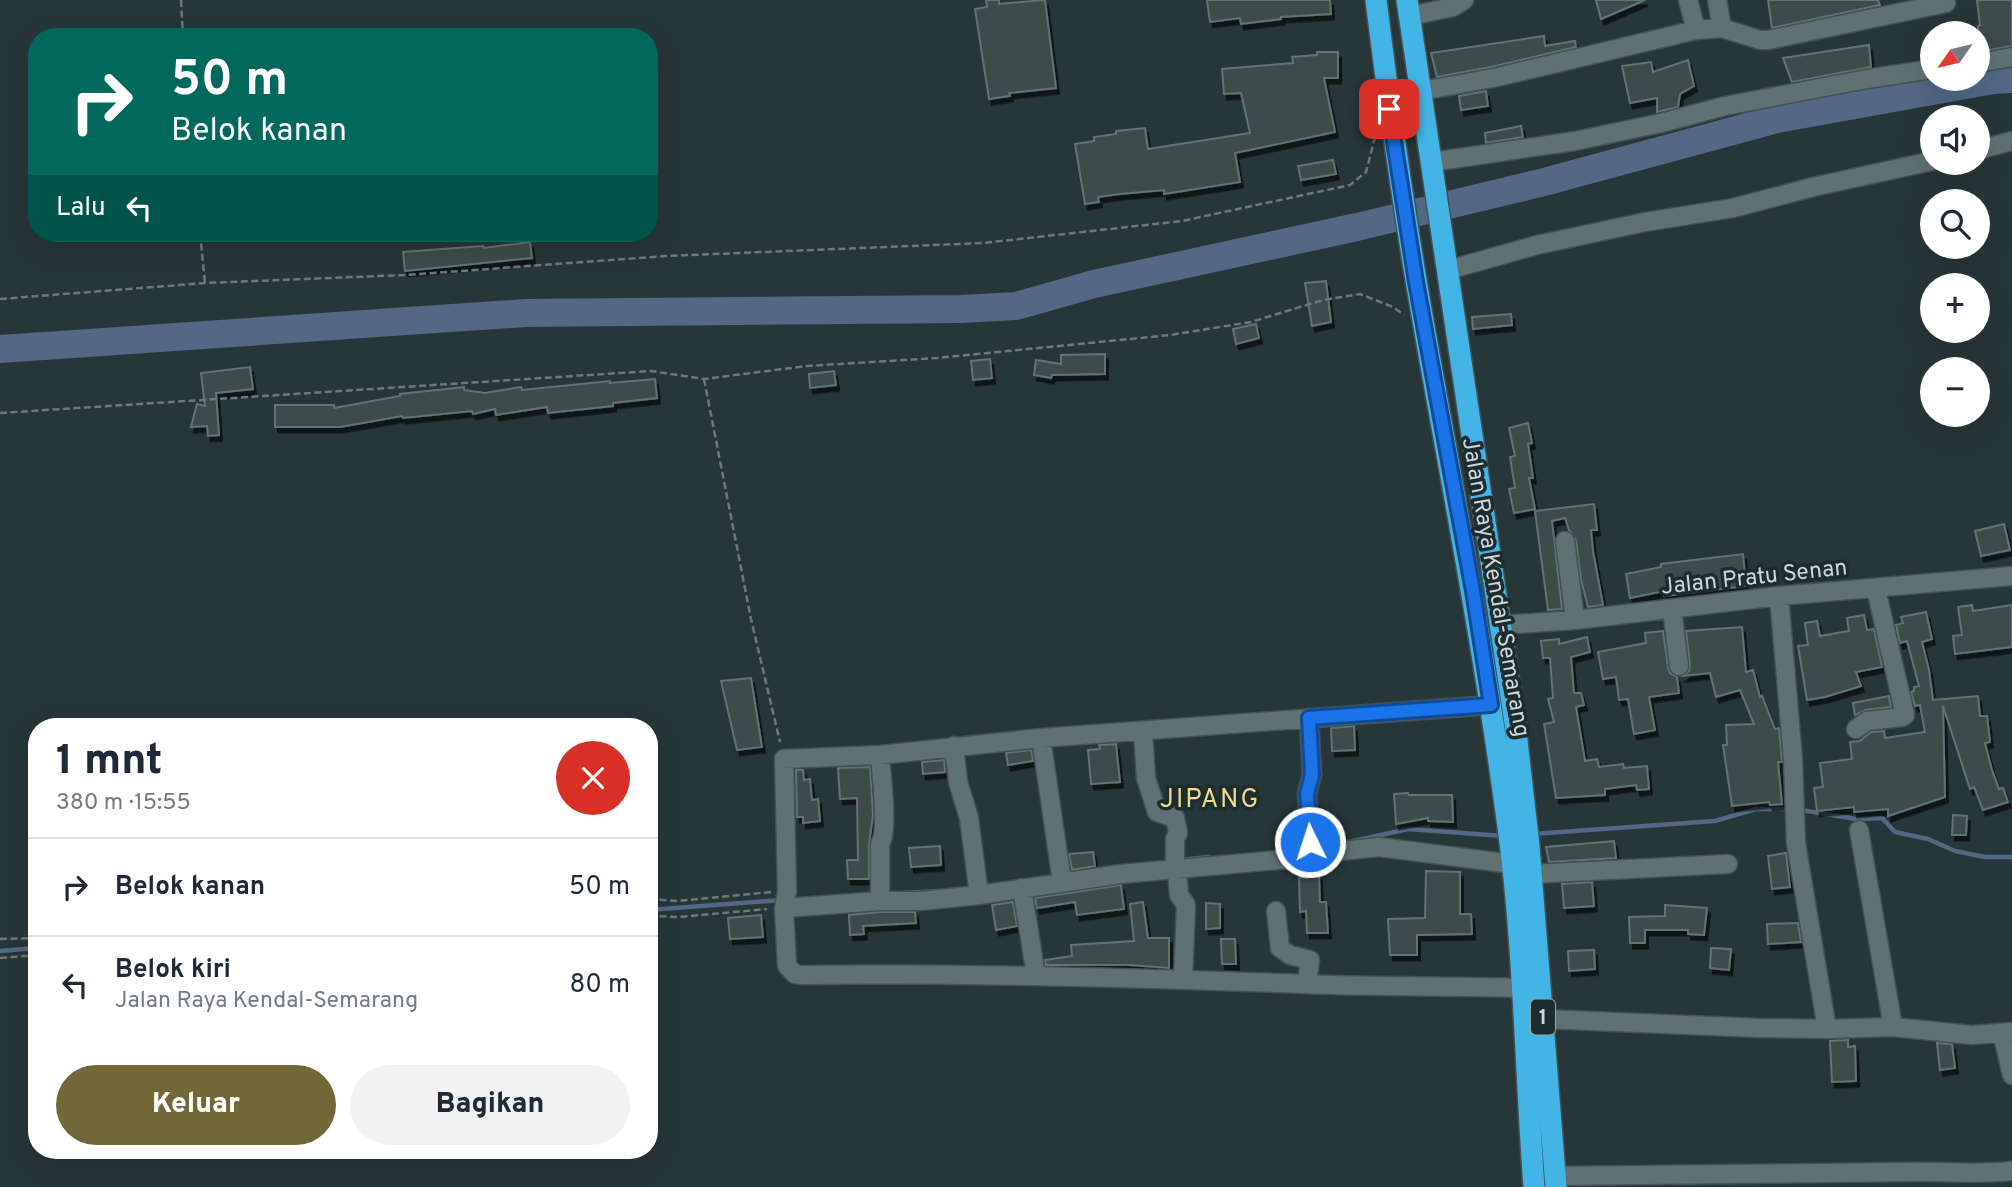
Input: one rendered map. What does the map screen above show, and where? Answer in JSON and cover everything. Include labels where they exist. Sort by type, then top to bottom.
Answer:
[{"type":"highway","name":"Jalan Raya Kendal-Semarang","points":[[1376,0],[1389,109],[1419,297],[1491,705],[1517,841],[1531,874],[1555,1181]]},
{"type":"highway","name":"Jalan Raya Kendal-Semarang","points":[[1408,8],[1501,625],[1517,841],[1522,988],[1534,1187]]},
{"type":"street","points":[[1408,8],[1453,7],[1464,0]]},
{"type":"street","points":[[1688,0],[1696,30]]},
{"type":"street","points":[[1717,0],[1722,28]]},
{"type":"street","points":[[1421,91],[1493,78],[1696,30],[1722,28],[1752,38],[1768,40],[1946,3]]},
{"type":"street","points":[[1990,60],[2012,57]]},
{"type":"street","points":[[1433,167],[1575,141],[1725,106],[1920,71]]},
{"type":"street","points":[[1990,147],[2012,141]]},
{"type":"street","points":[[1447,268],[1645,222],[1733,208],[1920,163]]},
{"type":"street","points":[[1565,541],[1574,620]]},
{"type":"street","name":"Jalan Pratu Senan","points":[[1501,625],[1574,620],[1779,596],[2012,576]]},
{"type":"street","points":[[1856,729],[1867,721],[1902,718],[1905,715],[1876,589]]},
{"type":"street","points":[[1779,596],[1799,869],[1827,1030]]},
{"type":"street","points":[[1672,609],[1679,666]]},
{"type":"street","points":[[1491,705],[1041,738],[880,755],[783,759],[788,966],[795,974],[1036,976],[1522,988]]},
{"type":"street","points":[[1309,718],[1312,775],[1307,794],[1311,851]]},
{"type":"street","points":[[1143,732],[1146,778],[1157,812],[1175,818],[1178,834],[1175,839],[1175,863],[1179,895],[1186,905],[1183,979]]},
{"type":"street","points":[[1041,738],[1061,876]]},
{"type":"street","points":[[954,746],[958,782],[968,818],[979,890]]},
{"type":"street","points":[[880,755],[883,817],[880,894]]},
{"type":"street","points":[[1859,830],[1893,1027]]},
{"type":"street","points":[[785,900],[880,894],[920,901],[979,890],[1022,888],[1061,876],[1175,863],[1311,851],[1517,841]]},
{"type":"street","points":[[1531,874],[1728,864]]},
{"type":"street","points":[[1022,888],[1036,976]]},
{"type":"street","points":[[1276,911],[1280,948],[1290,955],[1310,960],[1307,984]]},
{"type":"street","points":[[1544,1019],[1827,1030],[1893,1027],[1972,1035],[2007,1032],[2012,1075]]},
{"type":"street","points":[[1555,1181],[1696,1174],[1958,1174],[2012,1171]]},
{"type":"path","points":[[181,0],[183,28]]},
{"type":"path","points":[[0,299],[205,283],[405,275],[666,256],[983,243],[1182,221],[1350,185],[1366,172],[1376,132],[1389,109]]},
{"type":"path","points":[[201,242],[205,283]]},
{"type":"path","points":[[0,413],[651,371],[704,379],[807,366],[937,358],[1170,335],[1251,322],[1323,300],[1360,295],[1393,307],[1426,333]]},
{"type":"path","points":[[704,379],[751,619],[783,759]]},
{"type":"path","points":[[658,900],[785,900]]},
{"type":"path","points":[[658,916],[679,917],[785,900]]},
{"type":"path","points":[[0,940],[28,938]]},
{"type":"path","points":[[0,958],[28,956]]},
{"type":"building","points":[[986,0],[999,0],[999,4],[1045,0],[1056,88],[1009,93],[1010,96],[989,99],[975,9],[987,7]]},
{"type":"building","points":[[1207,0],[1330,0],[1331,14],[1281,17],[1241,24],[1240,18],[1210,22]]},
{"type":"building","points":[[1596,0],[1645,0],[1601,19]]},
{"type":"building","points":[[1768,0],[1878,0],[1880,5],[1772,28]]},
{"type":"building","points":[[1977,0],[2012,0],[2012,46],[1990,50],[1990,21],[1980,21]]},
{"type":"building","points":[[1544,36],[1545,46],[1575,41],[1576,47],[1437,77],[1431,53]]},
{"type":"building","points":[[1869,45],[1871,67],[1792,82],[1783,58]]},
{"type":"building","points":[[1317,52],[1338,52],[1338,78],[1324,78],[1335,132],[1235,153],[1240,182],[1164,194],[1164,190],[1098,197],[1099,202],[1085,204],[1075,144],[1094,141],[1094,137],[1116,134],[1116,131],[1145,128],[1148,149],[1250,133],[1241,93],[1224,94],[1222,69],[1293,63],[1292,57],[1317,55]]},
{"type":"building","points":[[1688,60],[1694,86],[1680,94],[1678,107],[1657,112],[1657,98],[1630,103],[1622,66],[1651,62],[1653,72]]},
{"type":"building","points":[[1486,91],[1488,106],[1461,110],[1459,96]]},
{"type":"building","points":[[1521,126],[1523,137],[1486,143],[1485,133]]},
{"type":"building","points":[[1333,160],[1336,174],[1301,180],[1298,166]]},
{"type":"building","points":[[530,242],[532,258],[405,271],[403,252],[484,248]]},
{"type":"building","points":[[1326,281],[1331,322],[1312,326],[1305,283]]},
{"type":"building","points":[[1511,314],[1512,325],[1473,329],[1472,317]]},
{"type":"building","points":[[1256,324],[1259,338],[1236,344],[1233,329]]},
{"type":"building","points":[[1105,354],[1105,374],[1052,375],[1051,378],[1034,375],[1036,360],[1061,364],[1061,355]]},
{"type":"building","points":[[990,359],[992,378],[973,380],[971,361]]},
{"type":"building","points":[[250,367],[253,389],[216,393],[219,435],[208,436],[207,426],[191,427],[197,404],[205,406],[201,373]]},
{"type":"building","points":[[834,371],[836,385],[810,388],[809,374]]},
{"type":"building","points":[[655,379],[657,398],[613,403],[613,406],[548,413],[547,407],[496,415],[495,409],[473,414],[472,411],[402,416],[340,427],[275,427],[275,405],[334,405],[334,408],[400,394],[464,387],[464,390],[485,393],[521,387],[522,390]]},
{"type":"building","points":[[1528,423],[1532,443],[1528,444],[1533,478],[1529,478],[1535,509],[1514,513],[1509,489],[1515,488],[1510,457],[1515,456],[1509,428]]},
{"type":"building","points":[[1594,504],[1597,530],[1591,530],[1603,605],[1588,607],[1581,580],[1576,540],[1565,518],[1552,521],[1562,609],[1548,610],[1535,511]]},
{"type":"building","points":[[2004,524],[2010,550],[1981,556],[1975,531]]},
{"type":"building","points":[[1743,554],[1746,586],[1664,596],[1664,591],[1630,598],[1626,574],[1661,567],[1661,564]]},
{"type":"building","points":[[1972,605],[1973,611],[2012,605],[2012,647],[1955,654],[1953,636],[1962,635],[1958,607]]},
{"type":"building","points":[[1926,612],[1932,639],[1922,642],[1933,700],[1978,696],[1980,716],[1987,716],[1990,742],[1985,743],[1992,770],[1999,789],[2003,788],[2008,802],[1983,810],[1974,787],[1970,789],[1943,706],[1945,797],[1888,816],[1888,809],[1854,812],[1854,807],[1817,811],[1814,788],[1823,787],[1820,763],[1852,759],[1850,742],[1860,741],[1871,732],[1884,731],[1885,738],[1925,732],[1920,705],[1915,706],[1911,692],[1914,687],[1919,686],[1907,641],[1900,643],[1896,625],[1903,623],[1901,617]]},
{"type":"building","points":[[1864,615],[1867,630],[1874,629],[1882,667],[1856,672],[1861,686],[1807,700],[1798,646],[1808,645],[1805,623],[1817,621],[1820,636],[1849,631],[1847,618]]},
{"type":"building","points":[[1742,627],[1746,672],[1753,670],[1760,697],[1762,696],[1775,729],[1779,728],[1782,762],[1778,762],[1782,804],[1770,805],[1769,802],[1732,806],[1723,745],[1727,745],[1726,725],[1754,724],[1740,690],[1716,697],[1710,673],[1683,676],[1689,671],[1690,665],[1686,631]]},
{"type":"building","points":[[1663,631],[1668,667],[1670,673],[1677,677],[1679,693],[1649,697],[1655,730],[1634,734],[1628,699],[1619,700],[1616,677],[1603,679],[1598,652],[1646,643],[1645,633]]},
{"type":"building","points":[[1587,637],[1590,652],[1571,657],[1574,693],[1581,693],[1584,705],[1576,707],[1585,761],[1597,759],[1599,767],[1623,764],[1624,768],[1647,766],[1649,789],[1637,790],[1636,785],[1605,789],[1605,795],[1556,798],[1544,724],[1554,722],[1548,699],[1553,698],[1550,658],[1543,658],[1541,641],[1559,639],[1559,644]]},
{"type":"building","points":[[751,678],[762,747],[737,750],[721,681]]},
{"type":"building","points":[[1889,696],[1891,707],[1866,710],[1855,715],[1853,703]]},
{"type":"building","points":[[1354,726],[1355,750],[1332,751],[1331,728]]},
{"type":"building","points":[[1116,744],[1120,782],[1091,784],[1088,750],[1100,749],[1099,745]]},
{"type":"building","points":[[1031,750],[1033,761],[1008,765],[1006,753]]},
{"type":"building","points":[[944,760],[945,772],[923,774],[922,762]]},
{"type":"building","points":[[870,767],[873,815],[869,844],[869,879],[848,879],[847,860],[858,860],[857,798],[840,799],[838,768]]},
{"type":"building","points":[[796,770],[803,770],[804,780],[810,779],[812,800],[818,799],[820,821],[803,823],[803,817],[797,817]]},
{"type":"building","points":[[1394,794],[1452,795],[1453,822],[1428,821],[1428,818],[1396,824]]},
{"type":"building","points":[[1953,815],[1967,816],[1966,835],[1952,835]]},
{"type":"building","points":[[1614,841],[1616,858],[1549,862],[1546,847]]},
{"type":"building","points":[[940,846],[941,865],[911,867],[909,848]]},
{"type":"building","points":[[1093,852],[1095,866],[1072,870],[1069,854]]},
{"type":"building","points":[[1786,853],[1790,887],[1772,889],[1768,856]]},
{"type":"building","points":[[1426,871],[1460,872],[1460,914],[1471,914],[1472,934],[1417,935],[1417,955],[1390,955],[1388,919],[1425,918]]},
{"type":"building","points":[[1319,875],[1320,902],[1326,902],[1328,933],[1307,933],[1306,911],[1300,912],[1299,878]]},
{"type":"building","points":[[1592,882],[1594,906],[1564,908],[1562,884]]},
{"type":"building","points":[[1121,885],[1124,909],[1077,915],[1075,902],[1037,908],[1035,898]]},
{"type":"building","points":[[1013,902],[1017,926],[996,930],[992,905]]},
{"type":"building","points":[[1143,902],[1148,938],[1169,938],[1169,968],[1046,965],[1045,960],[1072,956],[1071,945],[1134,941],[1130,904]]},
{"type":"building","points":[[1206,903],[1220,904],[1220,928],[1206,929]]},
{"type":"building","points":[[1665,905],[1707,908],[1704,935],[1688,934],[1688,930],[1645,930],[1645,943],[1630,943],[1629,917],[1665,916]]},
{"type":"building","points":[[915,912],[916,923],[863,926],[864,934],[850,935],[849,915]]},
{"type":"building","points":[[761,915],[763,937],[730,939],[728,918]]},
{"type":"building","points":[[1798,923],[1801,942],[1768,944],[1767,924]]},
{"type":"building","points":[[1221,939],[1235,939],[1236,964],[1222,964]]},
{"type":"building","points":[[1711,948],[1731,949],[1729,970],[1710,968]]},
{"type":"building","points":[[1594,950],[1595,969],[1569,971],[1568,951]]},
{"type":"building","points":[[1848,1040],[1848,1047],[1855,1046],[1856,1081],[1832,1082],[1830,1041]]},
{"type":"building","points":[[1937,1043],[1952,1044],[1955,1068],[1940,1070]]},
{"type":"waterway","points":[[0,349],[525,313],[961,309],[1016,306],[1094,284],[1357,227],[1544,182],[1777,119],[1993,80],[2012,79]]},
{"type":"waterway","points":[[1533,834],[1715,821],[1756,809],[1792,809]]},
{"type":"waterway","points":[[1801,810],[1856,819],[1882,818],[1895,832],[1928,839],[1955,851],[1985,857],[2012,857]]},
{"type":"waterway","points":[[1349,842],[1408,829],[1504,836]]},
{"type":"waterway","points":[[1179,860],[1209,857]]},
{"type":"waterway","points":[[905,893],[938,891]]},
{"type":"waterway","points":[[658,909],[781,900]]},
{"type":"waterway","points":[[0,951],[28,949]]},
{"type":"district","name":"JIPANG","points":[[1210,798]]},
{"type":"route","points":[[1310,842],[1307,794],[1312,775],[1309,718],[1491,705],[1473,591],[1416,282],[1389,109]]}]
